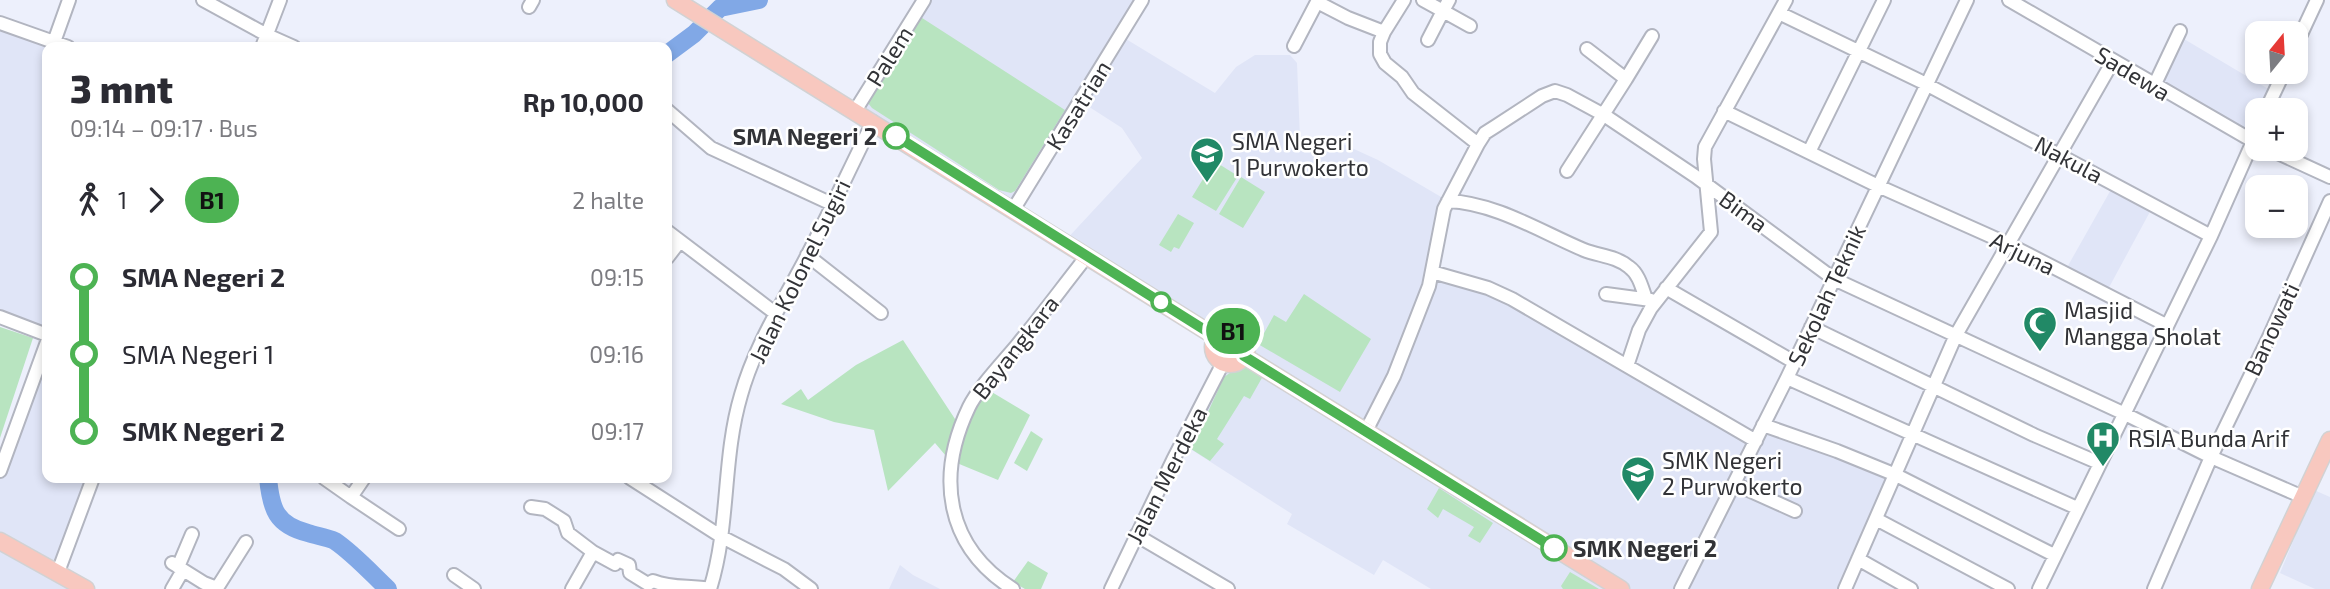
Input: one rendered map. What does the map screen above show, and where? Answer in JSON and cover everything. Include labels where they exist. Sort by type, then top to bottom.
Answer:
[{"type":"main road","points":[[682,4],[1216,337]]},
{"type":"main road","points":[[1227,330],[1239,333],[1246,342],[1244,356],[1234,363],[1223,363],[1214,354],[1216,337],[1227,330]]},
{"type":"main road","points":[[1244,356],[1621,589]]},
{"type":"main road","points":[[2260,589],[2330,440]]},
{"type":"main road","points":[[0,541],[86,589]]},
{"type":"street","points":[[0,23],[54,42],[69,0]]},
{"type":"street","points":[[203,0],[265,41],[281,0]]},
{"type":"street","name":"Palem","points":[[855,111],[923,0]]},
{"type":"street","name":"Kasatrian","points":[[1013,210],[1142,0]]},
{"type":"street","points":[[1404,0],[1384,32],[1380,54],[1413,93],[1478,144]]},
{"type":"street","points":[[1423,0],[1446,6],[1471,26]]},
{"type":"street","points":[[1627,366],[1651,301],[1666,288],[1711,232],[1705,146],[1786,0]]},
{"type":"street","points":[[1809,152],[1884,0]]},
{"type":"street","name":"Sekolah Teknik","points":[[1681,589],[1756,442],[1967,0]]},
{"type":"street","name":"Sadewa","points":[[2008,0],[2154,86],[2245,132]]},
{"type":"street","points":[[2307,21],[2317,0]]},
{"type":"street","points":[[1294,46],[1317,2],[1384,32]]},
{"type":"street","points":[[1428,40],[1446,6]]},
{"type":"street","name":"Nakula","points":[[1779,13],[1926,84],[2211,236]]},
{"type":"street","points":[[2154,86],[2180,31]]},
{"type":"street","points":[[1567,171],[1652,36]]},
{"type":"street","points":[[1587,49],[1626,79]]},
{"type":"street","points":[[1845,589],[1956,335],[2113,61]]},
{"type":"street","name":"Bima","points":[[1366,431],[1394,376],[1429,286],[1444,209],[1478,144],[1485,134],[1496,126],[1542,96],[1555,91],[1567,94],[1604,116],[1708,185],[1834,279],[2125,414],[2211,457],[2303,497]]},
{"type":"street","name":"Arjuna","points":[[1724,111],[1878,186],[2008,244],[2166,325]]},
{"type":"street","points":[[672,114],[711,148],[832,204]]},
{"type":"street","name":"Jalan Kolonel Sugiri","points":[[710,589],[722,537],[725,481],[741,393],[758,345],[807,256],[873,122]]},
{"type":"street","points":[[2039,589],[2245,161]]},
{"type":"street","points":[[2295,161],[2330,177]]},
{"type":"street","points":[[1448,201],[1465,201],[1490,209],[1586,251],[1624,263],[1636,275],[1651,301]]},
{"type":"street","name":"Banowati","points":[[2154,589],[2211,457],[2330,201]]},
{"type":"street","points":[[672,235],[775,313]]},
{"type":"street","points":[[672,251],[680,241]]},
{"type":"street","points":[[807,256],[881,313]]},
{"type":"street","name":"Bayangkara","points":[[1013,589],[981,563],[951,510],[949,481],[954,450],[969,405],[1087,256]]},
{"type":"street","points":[[1432,272],[1488,288],[1512,299],[1756,442]]},
{"type":"street","points":[[1666,288],[1794,362]]},
{"type":"street","points":[[1606,293],[1651,301]]},
{"type":"street","points":[[0,317],[42,333]]},
{"type":"street","points":[[1811,327],[2099,463]]},
{"type":"street","points":[[0,471],[42,356]]},
{"type":"street","name":"Jalan Merdeka","points":[[1111,589],[1223,363]]},
{"type":"street","points":[[1787,378],[2077,508]]},
{"type":"street","points":[[1763,425],[1896,475],[2054,555]]},
{"type":"street","points":[[58,572],[91,483]]},
{"type":"street","points":[[331,483],[399,529]]},
{"type":"street","points":[[351,497],[361,483]]},
{"type":"street","points":[[638,483],[722,537],[784,569],[811,589]]},
{"type":"street","points":[[1735,484],[1795,511]]},
{"type":"street","points":[[530,507],[545,509],[564,521],[568,533],[593,552],[615,564],[618,560],[629,565],[630,573],[648,584],[653,581],[674,588],[687,586],[710,589]]},
{"type":"street","points":[[1876,519],[2008,589]]},
{"type":"street","points":[[172,589],[192,534]]},
{"type":"street","points":[[1136,535],[1228,589]]},
{"type":"street","points":[[178,567],[218,588],[246,542]]},
{"type":"street","points":[[572,589],[593,552]]},
{"type":"street","points":[[1858,559],[1911,589]]},
{"type":"street","points":[[454,575],[474,589]]},
{"type":"shaded area","points":[[924,0],[1142,0],[1121,36],[1215,93],[1236,67],[1255,55],[1290,55],[1297,63],[1300,138],[1327,139],[1343,144],[1378,160],[1448,201],[1432,272],[1488,288],[1755,441],[1763,425],[1896,475],[1845,589],[1431,589],[1383,560],[1374,575],[1287,524],[1292,514],[1181,443],[1223,363],[1234,363],[1244,355],[1246,348],[1243,337],[1233,331],[1222,332],[1216,320],[1193,322],[1064,242],[1142,158],[1122,128],[1080,101],[1013,210],[856,112]]},
{"type":"shaded area","points":[[0,24],[50,42],[42,42],[42,335],[0,318]]},
{"type":"shaded area","points":[[2184,39],[2245,75],[2245,84],[2260,84],[2270,90],[2266,98],[2245,98],[2245,134],[2160,86]]},
{"type":"shaded area","points":[[2113,186],[2152,208],[2106,293],[2065,271]]},
{"type":"shaded area","points":[[42,345],[42,483],[91,483],[58,571],[86,589],[0,589],[0,467]]},
{"type":"shaded area","points":[[2314,490],[2330,497],[2330,589],[2315,589],[2280,573]]},
{"type":"shaded area","points":[[900,565],[913,575],[940,589],[889,589]]},
{"type":"green space","points":[[919,16],[1065,110],[1015,191],[1011,193],[999,190],[868,103]]},
{"type":"green space","points":[[1214,161],[1238,176],[1216,211],[1192,197]]},
{"type":"green space","points":[[1241,177],[1265,192],[1243,228],[1219,214]]},
{"type":"green space","points":[[1178,214],[1194,223],[1179,249],[1174,247],[1171,252],[1159,245]]},
{"type":"green space","points":[[1304,294],[1371,339],[1340,392],[1258,344],[1274,315],[1286,322]]},
{"type":"green space","points":[[0,327],[33,338],[0,438]]},
{"type":"green space","points":[[903,340],[957,422],[946,456],[935,443],[888,491],[874,430],[834,422],[781,404],[801,389],[808,400],[856,365]]},
{"type":"green space","points":[[1240,366],[1249,367],[1263,376],[1250,399],[1244,396],[1217,439],[1224,444],[1210,461],[1191,449],[1224,377]]},
{"type":"green space","points":[[985,388],[1030,415],[998,480],[952,461],[977,392]]},
{"type":"green space","points":[[1031,431],[1043,439],[1027,471],[1014,463]]},
{"type":"green space","points":[[1439,488],[1493,523],[1480,543],[1468,536],[1474,527],[1443,509],[1438,518],[1427,509]]},
{"type":"green space","points":[[1028,561],[1048,573],[1041,589],[1025,589],[1013,582]]},
{"type":"green space","points":[[1570,572],[1599,589],[1563,589],[1561,586]]},
{"type":"waterway","points":[[672,50],[694,34],[720,8],[759,0]]},
{"type":"waterway","points":[[269,483],[271,499],[282,520],[297,530],[335,541],[388,589]]},
{"type":"bus line","name":"B1","points":[[896,136],[1216,337],[1227,330],[1239,333],[1246,342],[1244,356],[1554,548]]},
{"type":"place","name":"SMA Negeri 2","points":[[896,136]]},
{"type":"place","name":"SMA Negeri 1 Purwokerto","points":[[1207,184]]},
{"type":"place","name":"Masjid Mangga Sholat","points":[[2040,353]]},
{"type":"place","name":"RSIA Bunda Arif","points":[[2103,468]]},
{"type":"place","name":"SMK Negeri 2 Purwokerto","points":[[1638,503]]},
{"type":"place","name":"SMK Negeri 2","points":[[1554,548]]}]
